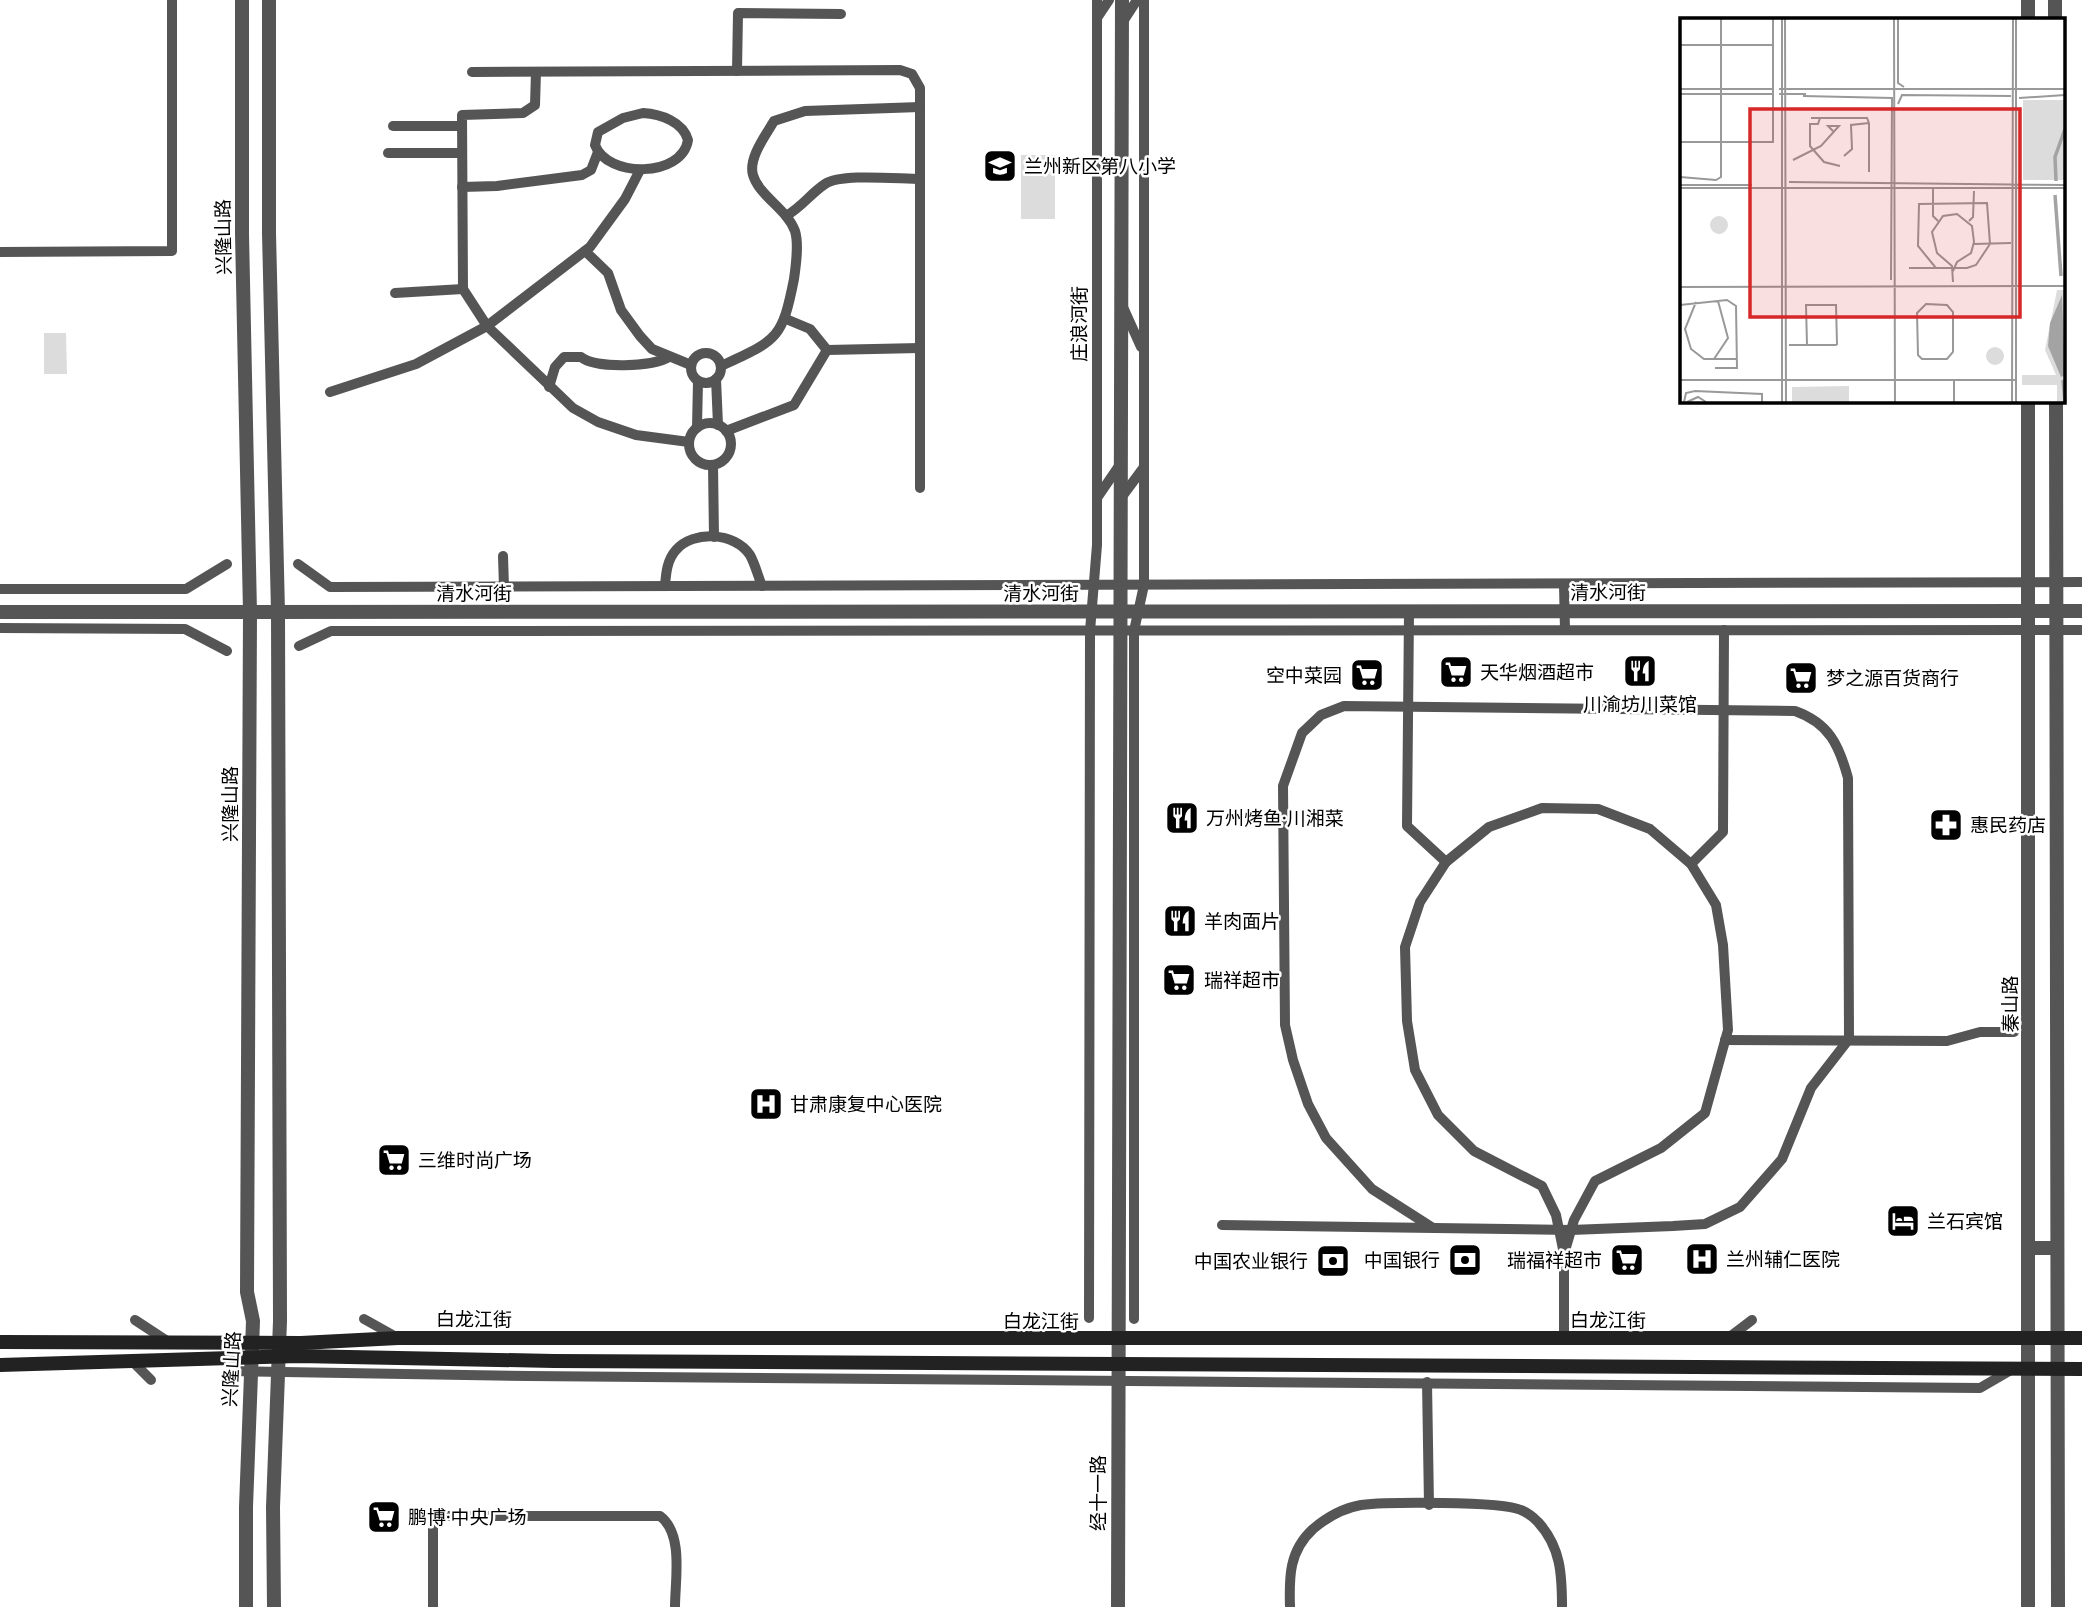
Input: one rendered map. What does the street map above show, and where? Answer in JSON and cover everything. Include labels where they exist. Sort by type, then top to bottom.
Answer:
[{"type":"main road","name":"白龙江街","points":[[0,1342],[167,1341],[278,1349],[398,1338],[2082,1338]]},
{"type":"main road","name":"白龙江街","points":[[0,1365],[134,1363],[251,1349]]},
{"type":"main road","name":"白龙江街","points":[[278,1349],[371,1358],[554,1361],[2081,1370]]},
{"type":"street","points":[[0,252],[172,251],[172,0]]},
{"type":"street","name":"兴隆山路","points":[[242,0],[242,234],[250,612],[247,1292],[253,1321],[246,1607]]},
{"type":"street","points":[[270,0],[270,233],[278,612],[278,1349],[274,1607]]},
{"type":"street","name":"庄浪河街","points":[[1089,1318],[1090,631],[1097,498],[1097,0]]},
{"type":"street","points":[[1097,18],[1109,0]]},
{"type":"street","name":"经十一路","points":[[1118,1607],[1117,1340],[1127,630],[1120,611],[1122,0]]},
{"type":"street","points":[[1122,23],[1137,0]]},
{"type":"street","points":[[1134,1319],[1127,630],[1138,612],[1144,585],[1144,0]]},
{"type":"street","points":[[2028,0],[2028,18]]},
{"type":"street","points":[[2055,0],[2055,18]]},
{"type":"street","points":[[737,71],[738,13],[841,14]]},
{"type":"street","points":[[472,72],[905,70],[912,74],[919,84],[920,107],[920,488]]},
{"type":"street","points":[[536,72],[535,105],[523,113],[462,115],[463,289],[486,326],[573,408],[598,422],[636,435],[689,442]]},
{"type":"street","points":[[698,381],[697,428],[689,442],[697,461],[713,465],[723,461],[729,452],[731,441],[722,428],[716,379],[721,366],[768,342],[786,319],[796,247],[795,232],[786,216],[753,177],[752,166],[774,121],[805,111],[920,107]]},
{"type":"street","points":[[629,115],[659,115],[683,129],[688,140],[684,152],[670,163],[640,170],[615,163],[598,152],[595,145],[598,132],[629,115]]},
{"type":"street","points":[[393,126],[462,126]]},
{"type":"street","points":[[462,187],[497,187],[582,175],[591,170],[598,152]]},
{"type":"street","points":[[388,153],[462,153]]},
{"type":"street","points":[[330,392],[416,364],[486,326],[585,251],[625,199],[640,170]]},
{"type":"street","points":[[786,216],[805,205],[827,182],[849,178],[920,179]]},
{"type":"street","points":[[585,251],[608,273],[630,325],[652,349],[691,365]]},
{"type":"street","points":[[395,293],[463,289]]},
{"type":"street","points":[[1123,307],[1144,353]]},
{"type":"street","points":[[786,319],[810,329],[827,350]]},
{"type":"street","points":[[827,350],[920,348]]},
{"type":"street","points":[[697,428],[707,424],[722,428],[794,405],[827,350]]},
{"type":"street","points":[[716,379],[708,383],[698,381],[692,374],[691,365],[696,356],[705,353],[714,355],[721,366]]},
{"type":"street","points":[[549,387],[555,367],[565,357],[581,357],[586,361],[604,364],[658,364],[669,357]]},
{"type":"street","name":"秦山路","points":[[2028,402],[2028,1607]]},
{"type":"street","points":[[2056,402],[2058,1607]]},
{"type":"street","points":[[1097,498],[1121,463]]},
{"type":"street","points":[[713,465],[713,537]]},
{"type":"street","points":[[1121,498],[1144,467]]},
{"type":"street","points":[[664,586],[668,563],[675,551],[690,540],[713,537],[737,542],[749,554],[762,586]]},
{"type":"street","points":[[503,556],[504,587]]},
{"type":"street","points":[[0,589],[186,589],[227,564]]},
{"type":"street","points":[[298,564],[330,587],[2082,582]]},
{"type":"street","points":[[1564,585],[1565,630]]},
{"type":"street","name":"清水河街","points":[[0,612],[2082,611]]},
{"type":"street","points":[[1409,612],[1407,826],[1446,862]]},
{"type":"street","points":[[0,628],[185,629],[227,651]]},
{"type":"street","points":[[1690,864],[1723,832],[1724,630]]},
{"type":"street","points":[[299,646],[331,631],[2082,630]]},
{"type":"street","points":[[1222,1225],[1571,1230],[1705,1224],[1740,1207],[1782,1159],[1811,1088],[1849,1039],[1848,778],[1841,754],[1824,726],[1810,716],[1795,711],[1725,708],[1344,706],[1313,720],[1303,733],[1283,786],[1285,1025],[1293,1060],[1308,1104],[1326,1138],[1372,1189],[1433,1228]]},
{"type":"street","points":[[1564,1254],[1571,1230],[1595,1181],[1661,1148],[1705,1113],[1728,1030],[1723,945],[1716,905],[1690,864],[1650,829],[1598,809],[1542,808],[1489,827],[1446,862],[1420,902],[1405,947],[1407,1020],[1415,1070],[1438,1115],[1474,1150],[1542,1186],[1556,1214],[1564,1254],[1564,1339]]},
{"type":"street","points":[[1725,1040],[1947,1041],[1980,1032],[2014,1032]]},
{"type":"street","points":[[2029,1248],[2057,1248]]},
{"type":"street","points":[[364,1319],[398,1338]]},
{"type":"street","points":[[135,1320],[167,1341]]},
{"type":"street","points":[[1727,1339],[1752,1320]]},
{"type":"street","points":[[371,1358],[404,1373]]},
{"type":"street","points":[[528,1377],[554,1361]]},
{"type":"street","points":[[134,1363],[151,1380]]},
{"type":"street","points":[[229,1371],[528,1377],[1117,1379],[1980,1388],[2011,1370]]},
{"type":"street","points":[[1427,1382],[1429,1505]]},
{"type":"street","points":[[1290,1607],[1292,1557],[1313,1529],[1335,1514],[1360,1506],[1429,1505],[1497,1505],[1521,1510],[1537,1521],[1551,1541],[1562,1566],[1562,1607]]},
{"type":"street","points":[[433,1607],[433,1516],[660,1516],[669,1524],[675,1539],[676,1607]]},
{"type":"shaded area","points":[[1021,155],[1055,155],[1055,219],[1021,219]]},
{"type":"shaded area","points":[[44,333],[66,333],[67,374],[44,374]]},
{"type":"place","name":"兰州新区第八小学","points":[[1000,166]]},
{"type":"place","name":"川渝坊川菜馆","points":[[1640,671]]},
{"type":"place","name":"天华烟酒超市","points":[[1456,672]]},
{"type":"place","name":"空中菜园","points":[[1367,675]]},
{"type":"place","name":"梦之源百货商行","points":[[1801,678]]},
{"type":"place","name":"万州烤鱼·川湘菜","points":[[1182,818]]},
{"type":"place","name":"惠民药店","points":[[1946,825]]},
{"type":"place","name":"羊肉面片","points":[[1180,921]]},
{"type":"place","name":"瑞祥超市","points":[[1179,980]]},
{"type":"place","name":"甘肃康复中心医院","points":[[766,1104]]},
{"type":"place","name":"三维时尚广场","points":[[394,1160]]},
{"type":"place","name":"兰石宾馆","points":[[1903,1221]]},
{"type":"place","name":"兰州辅仁医院","points":[[1702,1259]]},
{"type":"place","name":"中国银行","points":[[1465,1260]]},
{"type":"place","name":"瑞福祥超市","points":[[1627,1260]]},
{"type":"place","name":"中国农业银行","points":[[1333,1261]]},
{"type":"place","name":"鹏博·中央广场","points":[[384,1517]]}]
